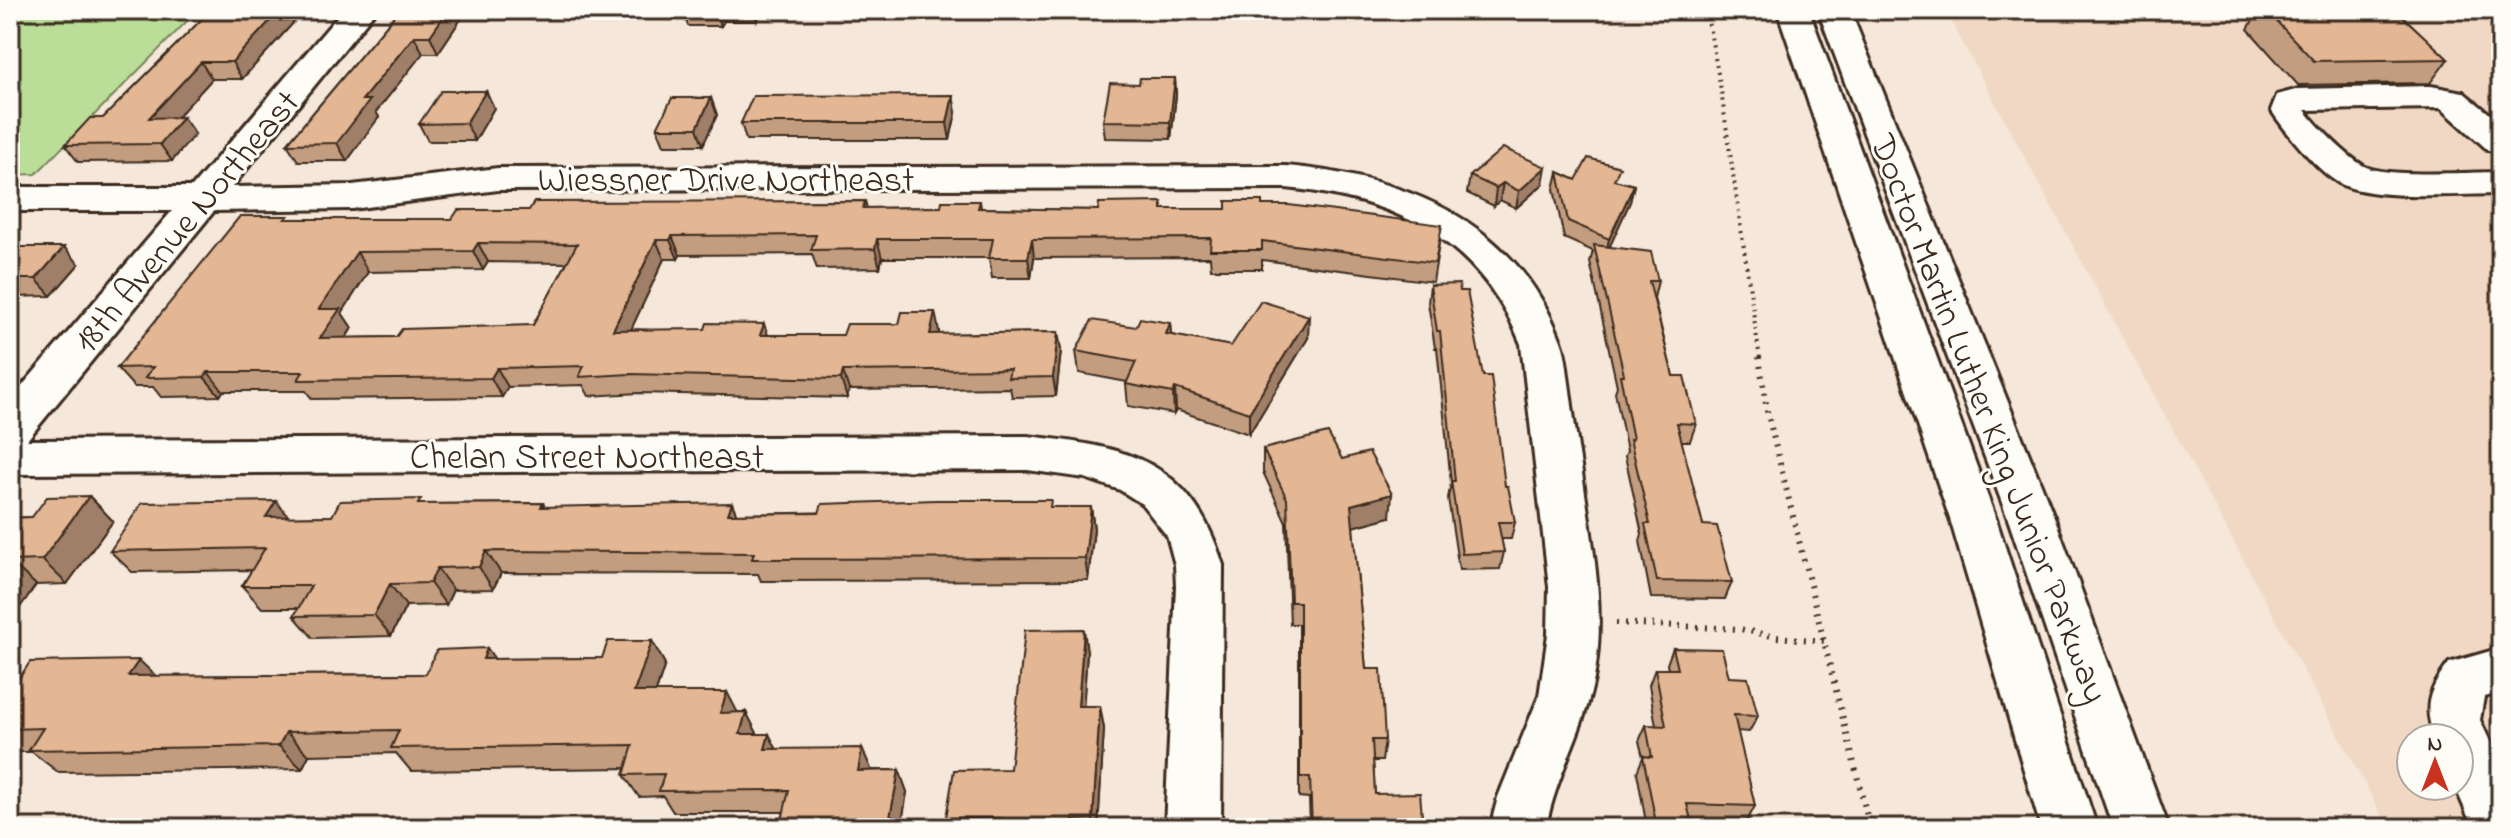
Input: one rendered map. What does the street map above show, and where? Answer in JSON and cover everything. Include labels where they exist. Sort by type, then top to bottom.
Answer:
[{"type":"main road","name":"18th Avenue Northeast","points":[[10,430],[360,10]]},
{"type":"main road","name":"Doctor Martin Luther King Junior Parkway","points":[[1793,10],[1973,519],[2069,828]]},
{"type":"main road","name":"Doctor Martin Luther King Junior Parkway","points":[[1834,10],[1969,351],[2091,677],[2141,828]]},
{"type":"main road","points":[[2501,142],[2451,99],[2431,96],[2299,99],[2289,102],[2288,110],[2301,129],[2352,175],[2386,183],[2501,183]]},
{"type":"main road","name":"Wiessner Drive Northeast","points":[[10,199],[352,197],[498,179],[1286,177],[1317,178],[1357,186],[1437,217],[1496,264],[1534,317],[1547,371],[1574,587],[1575,621],[1561,709],[1522,805],[1518,828]]},
{"type":"main road","name":"Chelan Street Northeast","points":[[10,457],[1027,453],[1085,458],[1130,473],[1157,491],[1187,522],[1199,568],[1193,828]]},
{"type":"main road","points":[[2501,670],[2467,679],[2455,696],[2454,720],[2501,828]]},
{"type":"path","points":[[1706,10],[1720,84],[1767,411],[1870,828]]},
{"type":"path","points":[[1575,621],[1740,629],[1776,637],[1826,641]]},
{"type":"shaded area","points":[[1945,10],[2501,10],[2501,828],[2389,828]]},
{"type":"green space","points":[[10,10],[198,10],[36,174],[10,175]]},
{"type":"building","points":[[211,10],[280,10],[232,62],[201,62],[149,118],[183,117],[160,144],[65,145],[90,118],[103,118]]},
{"type":"building","points":[[399,10],[448,10],[430,36],[414,36],[362,100],[370,100],[337,143],[287,144]]},
{"type":"building","points":[[2266,10],[2396,10],[2448,59],[2314,61]]},
{"type":"building","points":[[1140,78],[1175,78],[1170,122],[1103,121],[1110,83],[1139,84]]},
{"type":"building","points":[[441,91],[486,91],[466,123],[419,124]]},
{"type":"building","points":[[953,95],[947,123],[741,123],[753,96]]},
{"type":"building","points":[[672,98],[711,98],[697,128],[657,128]]},
{"type":"building","points":[[1503,148],[1546,167],[1519,191],[1503,183],[1496,188],[1470,176]]},
{"type":"building","points":[[1588,158],[1620,167],[1614,180],[1634,185],[1609,239],[1568,221],[1558,172],[1576,180]]},
{"type":"building","points":[[865,201],[863,208],[941,207],[942,201],[980,201],[978,208],[1098,210],[1099,203],[1162,202],[1162,209],[1226,209],[1226,201],[1262,201],[1262,205],[1289,205],[1442,225],[1435,263],[1262,241],[1262,250],[1210,250],[1211,238],[1032,239],[1028,258],[989,258],[993,239],[877,239],[875,249],[811,250],[816,235],[672,236],[670,240],[656,240],[613,330],[705,329],[707,323],[764,324],[760,335],[843,335],[847,324],[899,324],[902,312],[935,312],[930,334],[1058,332],[1053,377],[1008,378],[1010,369],[843,371],[841,379],[630,374],[579,377],[584,366],[497,368],[491,378],[298,380],[303,372],[208,372],[204,377],[145,378],[153,367],[117,368],[240,216],[452,219],[458,210],[529,210],[534,202]],"holes":[[[478,243],[577,244],[533,325],[402,329],[396,337],[320,338],[340,309],[319,309],[357,252],[473,251]]]},
{"type":"building","points":[[1594,245],[1651,252],[1658,281],[1649,281],[1673,376],[1684,376],[1696,424],[1677,423],[1703,525],[1717,526],[1732,582],[1657,581],[1645,524],[1650,524],[1630,439],[1633,439],[1620,375],[1624,375]]},
{"type":"building","points":[[10,247],[64,247],[36,279],[10,279]]},
{"type":"building","points":[[1459,284],[1460,291],[1467,291],[1483,376],[1491,376],[1505,486],[1508,486],[1515,522],[1498,522],[1504,552],[1462,554],[1451,481],[1455,481],[1440,331],[1437,331],[1430,285]]},
{"type":"building","points":[[1261,301],[1309,316],[1249,413],[1175,388],[1173,393],[1126,384],[1136,362],[1076,351],[1092,320],[1136,327],[1140,318],[1170,323],[1166,334],[1231,346]]},
{"type":"building","points":[[1328,433],[1342,459],[1369,452],[1392,494],[1351,505],[1366,669],[1381,669],[1385,740],[1372,740],[1375,794],[1420,793],[1423,828],[1312,828],[1310,777],[1300,777],[1300,602],[1291,602],[1287,499],[1263,449]]},
{"type":"building","points":[[89,496],[42,560],[10,561],[10,518],[32,517],[47,497]]},
{"type":"building","points":[[421,499],[418,504],[543,503],[541,507],[732,503],[728,514],[819,513],[822,504],[936,500],[1051,500],[1050,507],[1091,507],[1085,558],[752,559],[754,553],[486,551],[479,567],[437,568],[430,583],[390,584],[374,615],[294,616],[311,586],[242,586],[265,548],[110,551],[142,503],[276,501],[266,517],[332,516],[340,501]]},
{"type":"building","points":[[1084,629],[1078,706],[1100,706],[1093,819],[1073,820],[1073,828],[1000,828],[1002,818],[946,818],[954,770],[1010,769],[1025,630]]},
{"type":"building","points":[[608,641],[652,641],[634,692],[727,692],[720,713],[746,712],[740,734],[769,734],[765,749],[862,748],[858,771],[899,770],[888,828],[780,828],[789,790],[659,791],[664,774],[624,775],[633,745],[391,748],[399,730],[286,732],[279,746],[29,750],[43,728],[10,729],[10,692],[30,662],[139,660],[128,676],[426,674],[437,650],[487,648],[483,659],[602,658]]},
{"type":"building","points":[[1673,648],[1722,649],[1729,677],[1748,678],[1758,716],[1734,715],[1755,806],[1687,804],[1693,828],[1657,828],[1643,756],[1652,757],[1646,725],[1666,726],[1655,669],[1678,669]]},
{"type":"railway","points":[[2487,10],[2501,30]]}]
